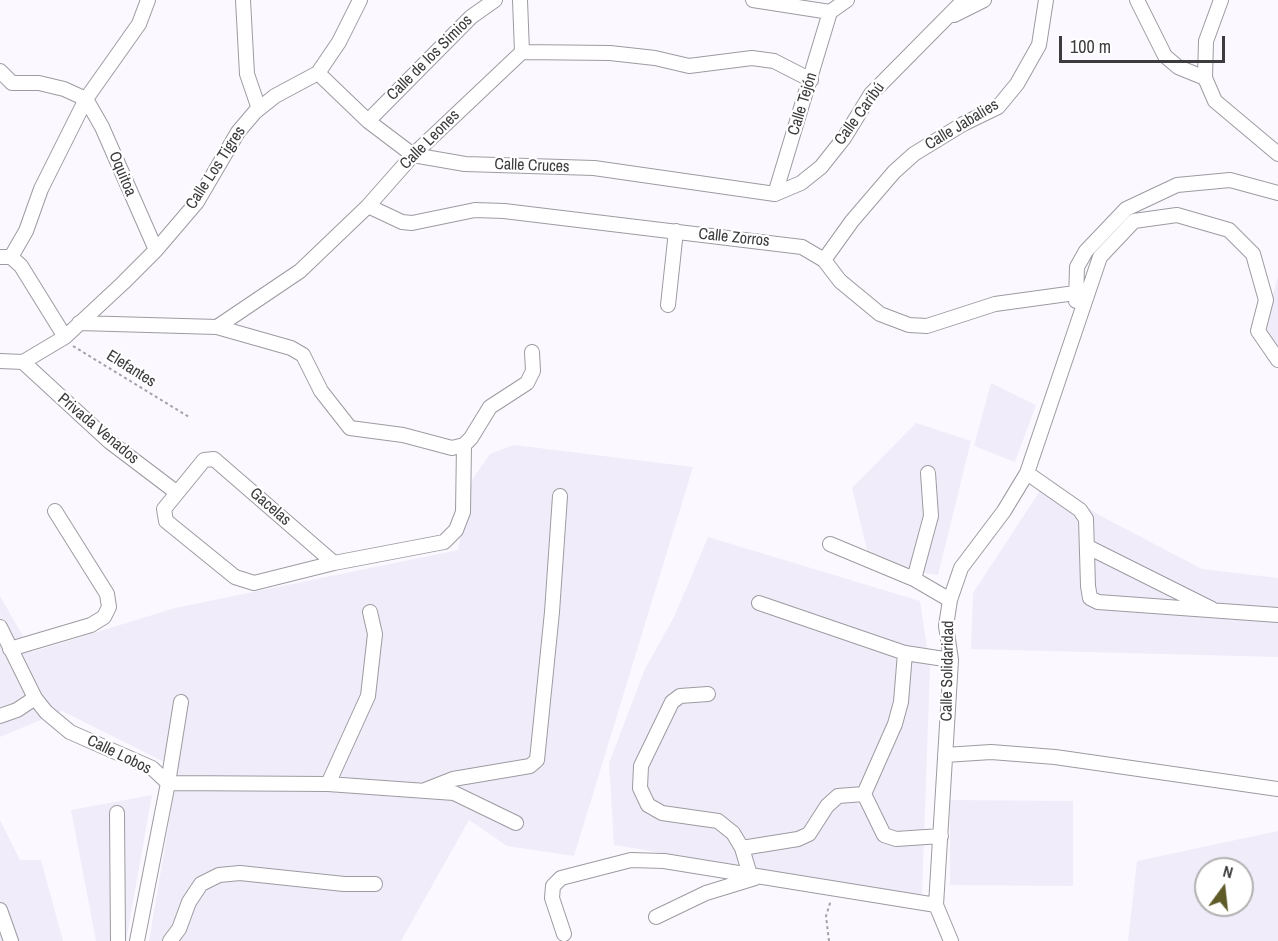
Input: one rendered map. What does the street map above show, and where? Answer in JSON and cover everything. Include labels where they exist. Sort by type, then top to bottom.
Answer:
[{"type":"street","points":[[65,337],[21,266],[6,257],[26,231],[41,189],[86,99],[139,24],[148,0]]},
{"type":"street","points":[[243,0],[247,74],[259,109]]},
{"type":"street","name":"Calle Los Tigres","points":[[23,362],[65,337],[156,250],[197,202],[238,132],[259,109],[275,96],[318,73],[339,42],[360,0]]},
{"type":"street","name":"Calle de los Simios","points":[[368,121],[471,16],[495,0]]},
{"type":"street","points":[[520,0],[522,52],[610,53],[655,58],[689,66],[752,58],[774,61],[811,80]]},
{"type":"street","points":[[753,0],[830,12],[847,0]]},
{"type":"street","name":"Calle Caribú","points":[[775,194],[801,183],[821,166],[844,138],[871,94],[964,0]]},
{"type":"street","points":[[948,18],[984,0]]},
{"type":"street","name":"Calle Jabalies","points":[[824,260],[852,220],[914,153],[963,124],[998,107],[1017,84],[1039,45],[1046,0]]},
{"type":"street","points":[[1137,0],[1165,56],[1178,67],[1205,78]]},
{"type":"street","points":[[1221,0],[1206,41],[1205,78],[1215,101],[1278,154]]},
{"type":"street","name":"Calle Tejón","points":[[775,194],[830,12]]},
{"type":"street","name":"Calle Leones","points":[[217,327],[300,271],[368,206],[413,155],[522,52]]},
{"type":"street","points":[[0,71],[6,87],[39,84],[64,89],[86,99]]},
{"type":"street","name":"Calle Cruces","points":[[318,73],[368,121],[413,155],[465,164],[594,168],[775,194]]},
{"type":"street","name":"Oquitoa","points":[[86,99],[102,127],[156,250]]},
{"type":"street","points":[[1079,320],[1075,293],[1077,267],[1086,251],[1126,210],[1176,185],[1230,180],[1278,193]]},
{"type":"street","name":"Calle Zorros","points":[[368,206],[402,222],[412,223],[475,210],[504,211],[785,243],[802,247],[824,260],[840,281],[873,309],[894,321],[909,325],[927,326],[995,304],[1075,293]]},
{"type":"street","name":"Calle Solidaridad","points":[[951,941],[936,905],[951,660],[946,626],[950,600],[961,568],[1004,511],[1027,473],[1100,257],[1134,220],[1178,215],[1229,230],[1253,254],[1266,300],[1258,331],[1278,360]]},
{"type":"street","points":[[668,305],[676,231]]},
{"type":"street","points":[[80,323],[217,327],[291,348],[303,355],[321,391],[350,428],[403,435],[452,448],[464,445]]},
{"type":"street","points":[[176,492],[164,509],[166,521],[242,580],[254,583],[334,563],[444,542],[456,530],[463,512],[464,445],[490,407],[527,383],[533,371],[532,352]]},
{"type":"street","points":[[0,360],[23,362]]},
{"type":"street","name":"Privada Venados","points":[[23,362],[110,442],[176,492]]},
{"type":"street","name":"Gacelas","points":[[176,492],[204,460],[214,459],[334,563]]},
{"type":"street","points":[[914,579],[931,516],[928,473]]},
{"type":"street","points":[[1027,473],[1080,510],[1086,519],[1090,598],[1098,602],[1278,615]]},
{"type":"street","points":[[424,790],[453,779],[530,765],[537,760],[552,612],[560,496]]},
{"type":"street","points":[[10,649],[91,625],[104,617],[110,607],[107,594],[55,511]]},
{"type":"street","points":[[830,544],[914,579],[950,600]]},
{"type":"street","points":[[1088,547],[1216,611]]},
{"type":"street","points":[[759,603],[905,652],[951,660]]},
{"type":"street","points":[[328,784],[368,696],[375,634],[370,612]]},
{"type":"street","name":"Calle Lobos","points":[[0,627],[35,698],[46,712],[70,732],[152,768],[168,783],[137,941]]},
{"type":"street","points":[[905,652],[898,713],[864,794],[884,835],[896,839],[941,836]]},
{"type":"street","points":[[708,694],[680,696],[672,702],[641,766],[640,788],[648,805],[662,813],[718,821],[733,833],[755,876]]},
{"type":"street","points":[[0,716],[17,710],[35,698]]},
{"type":"street","points":[[181,702],[168,783],[328,784],[454,793],[516,823]]},
{"type":"street","points":[[945,755],[991,752],[1055,757],[1278,789]]},
{"type":"street","points":[[742,848],[798,839],[809,834],[827,806],[838,796],[864,794]]},
{"type":"street","points":[[117,813],[118,941]]},
{"type":"street","points":[[564,934],[552,898],[553,886],[561,878],[631,860],[664,861],[936,905]]},
{"type":"street","points":[[170,941],[179,929],[189,902],[201,884],[219,876],[240,873],[344,884],[375,884]]},
{"type":"street","points":[[656,917],[706,893],[755,876]]},
{"type":"street","points":[[0,910],[12,941]]},
{"type":"path","name":"Elefantes","points":[[65,337],[74,348],[189,417]]},
{"type":"path","points":[[829,941],[826,916],[834,889]]},
{"type":"shaded area","points":[[1278,276],[1278,348],[1264,328]]},
{"type":"shaded area","points":[[991,383],[1036,405],[1015,462],[974,446]]},
{"type":"shaded area","points":[[916,423],[971,441],[938,575],[871,566],[852,488]]},
{"type":"shaded area","points":[[514,445],[693,467],[574,856],[507,846],[469,820],[401,941],[149,941],[178,769],[62,711],[0,737],[0,596],[32,652],[175,608],[458,550],[472,480],[490,454]]},
{"type":"shaded area","points":[[1047,480],[1099,515],[1202,569],[1278,578],[1278,657],[971,649],[973,593]]},
{"type":"shaded area","points":[[708,537],[920,601],[930,667],[922,895],[614,845],[609,763],[645,669],[674,617]]},
{"type":"shaded area","points":[[152,795],[126,941],[96,941],[71,810]]},
{"type":"shaded area","points":[[950,800],[1073,801],[1073,886],[950,885]]},
{"type":"shaded area","points":[[0,820],[20,860],[41,860],[63,941],[0,941]]},
{"type":"shaded area","points":[[1278,831],[1278,941],[1128,941],[1137,861]]}]
